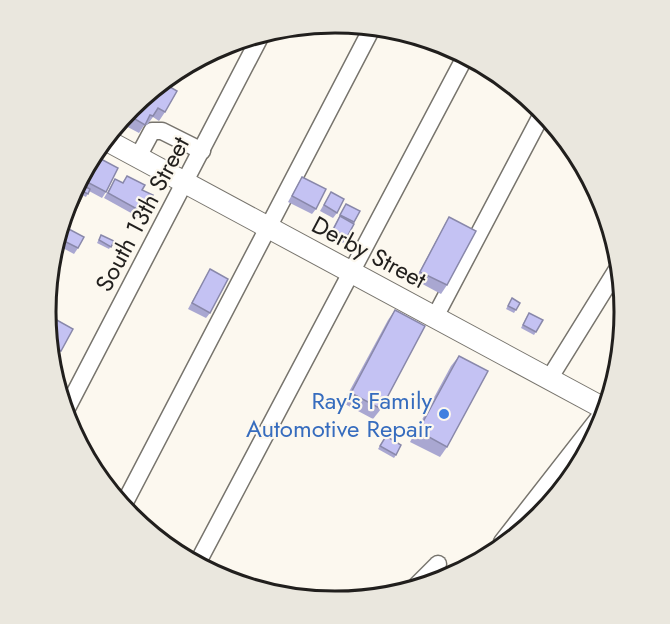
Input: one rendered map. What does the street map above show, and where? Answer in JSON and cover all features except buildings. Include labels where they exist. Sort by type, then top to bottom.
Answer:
[{"type":"main road","name":"Derby Street","points":[[113,144],[598,406]]},
{"type":"street","points":[[127,498],[368,35]]},
{"type":"street","name":"South 13th Street","points":[[71,401],[256,45]]},
{"type":"street","points":[[201,557],[461,64]]},
{"type":"street","points":[[435,317],[538,121]]},
{"type":"street","points":[[138,157],[152,131],[162,131],[202,151]]},
{"type":"street","points":[[549,379],[612,277]]},
{"type":"street","points":[[515,525],[584,437]]},
{"type":"street","points":[[427,575],[438,564]]},
{"type":"place","name":"Ray's Family Automotive Repair","points":[[444,414]]}]
